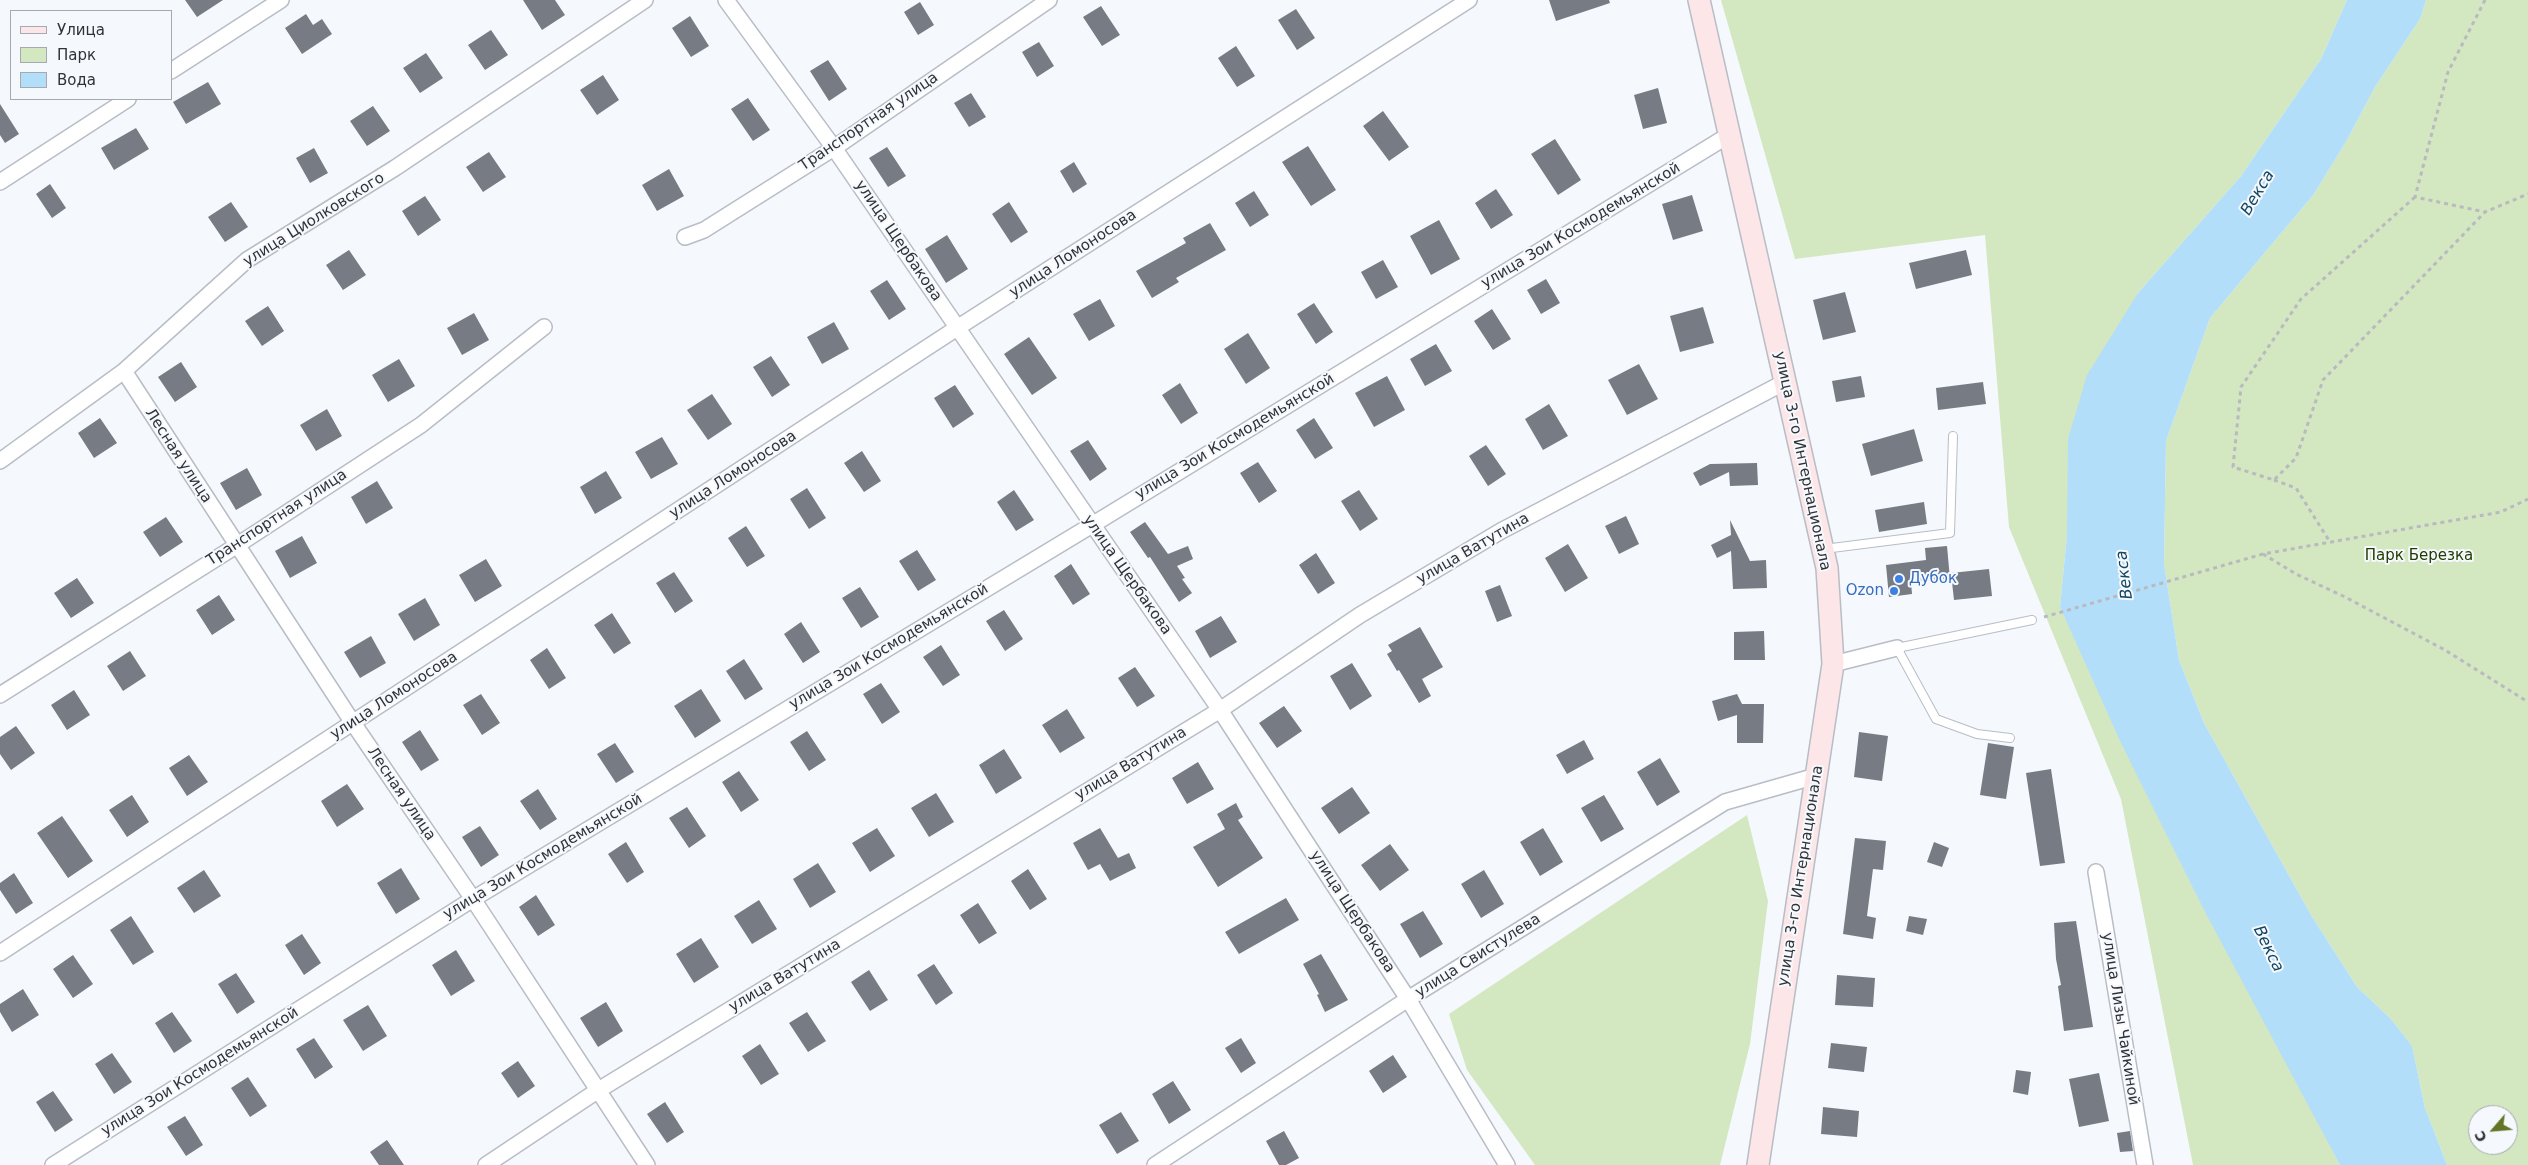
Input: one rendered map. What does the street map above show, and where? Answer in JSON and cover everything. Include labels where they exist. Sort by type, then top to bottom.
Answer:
[{"type":"main road","name":"улица 3-го Интернационала","points":[[1699,0],[1827,568],[1833,664],[1758,1165]]},
{"type":"street","points":[[172,70],[281,0]]},
{"type":"street","name":"улица Циолковского","points":[[0,461],[124,371],[247,260],[395,168],[645,0]]},
{"type":"street","name":"улица Щербакова","points":[[726,0],[834,148],[1220,710],[1408,999],[1507,1165]]},
{"type":"street","name":"Транспортная улица","points":[[685,237],[704,230],[834,148],[1049,0]]},
{"type":"street","name":"улица Ломоносова","points":[[0,954],[957,328],[1469,0]]},
{"type":"street","points":[[0,182],[126,100]]},
{"type":"street","name":"улица Зои Космодемьянской","points":[[53,1165],[472,899],[1092,525],[1729,135]]},
{"type":"street","name":"Транспортная улица","points":[[0,695],[236,546],[421,425],[544,327]]},
{"type":"street","name":"Лесная улица","points":[[124,371],[352,723],[472,899],[647,1165]]},
{"type":"street","name":"улица Ватутина","points":[[486,1165],[597,1091],[1220,710],[1360,615],[1501,531],[1785,382]]},
{"type":"street","points":[[1833,664],[1897,648]]},
{"type":"street","name":"улица Свистулева","points":[[1155,1165],[1408,999],[1725,802],[1816,776]]},
{"type":"street","name":"улица Лизы Чайкиной","points":[[2096,872],[2145,1165]]},
{"type":"lane","points":[[1822,549],[1950,533],[1953,436]]},
{"type":"lane","points":[[2010,738],[1977,734],[1936,719],[1897,648],[2032,620]]},
{"type":"path","points":[[2330,542],[2296,488],[2233,467],[2241,387],[2301,298],[2415,197],[2448,72],[2485,0]]},
{"type":"path","points":[[2274,480],[2296,458],[2323,380],[2485,212],[2528,194]]},
{"type":"path","points":[[2415,197],[2485,212]]},
{"type":"path","points":[[2032,620],[2263,554],[2501,512],[2528,499]]},
{"type":"path","points":[[2263,554],[2296,574],[2345,597],[2445,650],[2528,702]]},
{"type":"green space","points":[[1721,0],[2347,0],[2321,59],[2241,176],[2138,293],[2067,535],[2060,607],[2340,1165],[2193,1165],[2121,799],[2009,527],[1985,235],[1795,259]]},
{"type":"green space","name":"Парк Березка","points":[[2426,0],[2528,0],[2528,1165],[2447,1165],[2425,1108],[2412,1046],[2391,1019],[2357,987],[2311,915],[2204,723],[2179,660],[2164,564],[2166,441],[2210,318],[2314,194],[2347,140],[2375,87],[2420,19]]},
{"type":"green space","points":[[1747,815],[1768,901],[1750,1044],[1720,1165],[1535,1165],[1467,1070],[1449,1014]]},
{"type":"water","name":"Векса","points":[[2347,0],[2426,0],[2420,19],[2375,87],[2347,140],[2314,194],[2210,318],[2166,441],[2164,564],[2179,660],[2204,723],[2311,915],[2357,987],[2391,1019],[2412,1046],[2425,1108],[2447,1165],[2340,1165],[2204,910],[2121,743],[2060,607],[2067,535],[2068,439],[2087,375],[2138,293],[2241,176],[2321,59]]},
{"type":"building","points":[[185,0],[223,0],[197,17]]},
{"type":"building","points":[[523,0],[555,0],[565,15],[542,30]]},
{"type":"building","points":[[1549,0],[1609,0],[1610,3],[1556,21]]},
{"type":"building","points":[[920,2],[934,25],[918,35],[904,12]]},
{"type":"building","points":[[1101,6],[1120,35],[1102,46],[1083,17]]},
{"type":"building","points":[[1296,9],[1315,38],[1297,50],[1278,20]]},
{"type":"building","points":[[306,14],[313,25],[322,19],[332,34],[302,54],[285,28]]},
{"type":"building","points":[[690,16],[709,46],[691,57],[672,28]]},
{"type":"building","points":[[491,30],[508,55],[485,70],[468,45]]},
{"type":"building","points":[[1039,42],[1054,66],[1037,77],[1022,52]]},
{"type":"building","points":[[1236,46],[1255,76],[1237,87],[1218,58]]},
{"type":"building","points":[[426,53],[443,78],[420,93],[403,68]]},
{"type":"building","points":[[828,60],[847,89],[829,101],[810,71]]},
{"type":"building","points":[[603,75],[619,100],[597,115],[580,90]]},
{"type":"building","points":[[208,82],[221,104],[186,124],[173,102]]},
{"type":"building","points":[[1658,88],[1667,123],[1643,129],[1634,95]]},
{"type":"building","points":[[971,93],[986,117],[969,127],[954,103]]},
{"type":"building","points":[[748,98],[770,130],[753,141],[731,109]]},
{"type":"building","points":[[0,104],[19,134],[5,143],[0,135]]},
{"type":"building","points":[[373,106],[390,131],[367,146],[350,121]]},
{"type":"building","points":[[1383,111],[1409,147],[1389,161],[1363,126]]},
{"type":"building","points":[[136,128],[149,149],[114,170],[101,148]]},
{"type":"building","points":[[1555,139],[1581,180],[1558,195],[1531,154]]},
{"type":"building","points":[[1308,146],[1336,190],[1311,206],[1282,162]]},
{"type":"building","points":[[887,147],[906,176],[888,187],[869,158]]},
{"type":"building","points":[[314,148],[328,173],[310,183],[296,158]]},
{"type":"building","points":[[489,152],[506,177],[483,192],[466,167]]},
{"type":"building","points":[[1074,162],[1087,184],[1073,193],[1060,171]]},
{"type":"building","points":[[669,169],[684,196],[657,211],[642,185]]},
{"type":"building","points":[[50,184],[66,208],[52,218],[36,194]]},
{"type":"building","points":[[1496,189],[1513,215],[1491,229],[1475,203]]},
{"type":"building","points":[[1254,191],[1269,215],[1250,227],[1235,203]]},
{"type":"building","points":[[1692,195],[1703,231],[1673,240],[1662,204]]},
{"type":"building","points":[[425,196],[441,220],[418,236],[402,211]]},
{"type":"building","points":[[231,202],[248,227],[225,242],[208,217]]},
{"type":"building","points":[[1009,202],[1028,232],[1011,243],[992,214]]},
{"type":"building","points":[[1439,220],[1460,259],[1431,275],[1410,236]]},
{"type":"building","points":[[1210,223],[1226,250],[1176,278],[1179,282],[1152,298],[1136,271],[1186,243],[1183,238]]},
{"type":"building","points":[[947,235],[968,269],[946,283],[925,249]]},
{"type":"building","points":[[349,250],[366,275],[343,290],[326,265]]},
{"type":"building","points":[[1966,250],[1972,275],[1916,289],[1909,263]]},
{"type":"building","points":[[1383,260],[1398,287],[1376,299],[1361,272]]},
{"type":"building","points":[[1546,279],[1560,303],[1541,314],[1527,290]]},
{"type":"building","points":[[887,280],[906,309],[889,320],[870,291]]},
{"type":"building","points":[[1845,292],[1856,332],[1823,340],[1813,300]]},
{"type":"building","points":[[1100,299],[1115,326],[1089,341],[1073,314]]},
{"type":"building","points":[[1314,303],[1333,332],[1316,344],[1297,314]]},
{"type":"building","points":[[268,306],[284,331],[262,346],[245,321]]},
{"type":"building","points":[[1703,307],[1714,343],[1680,352],[1670,316]]},
{"type":"building","points":[[1492,309],[1511,339],[1493,350],[1474,321]]},
{"type":"building","points":[[474,313],[489,340],[462,355],[447,328]]},
{"type":"building","points":[[834,322],[849,349],[822,364],[807,337]]},
{"type":"building","points":[[1248,333],[1270,368],[1246,384],[1224,349]]},
{"type":"building","points":[[1029,337],[1057,378],[1032,395],[1004,354]]},
{"type":"building","points":[[1436,344],[1452,371],[1425,386],[1410,359]]},
{"type":"building","points":[[771,356],[790,385],[772,397],[753,367]]},
{"type":"building","points":[[399,359],[415,386],[388,402],[372,375]]},
{"type":"building","points":[[181,362],[197,387],[175,402],[158,377]]},
{"type":"building","points":[[1639,364],[1658,399],[1627,415],[1608,380]]},
{"type":"building","points":[[1387,376],[1405,410],[1374,427],[1355,393]]},
{"type":"building","points":[[1861,376],[1865,397],[1836,402],[1832,381]]},
{"type":"building","points":[[1983,382],[1986,404],[1938,410],[1936,388]]},
{"type":"building","points":[[1180,383],[1198,413],[1181,424],[1162,395]]},
{"type":"building","points":[[955,385],[974,414],[953,428],[934,398]]},
{"type":"building","points":[[712,394],[732,424],[708,440],[687,410]]},
{"type":"building","points":[[1549,404],[1568,436],[1543,450],[1525,419]]},
{"type":"building","points":[[327,409],[342,436],[316,451],[300,425]]},
{"type":"building","points":[[100,418],[117,443],[94,458],[78,433]]},
{"type":"building","points":[[1314,418],[1333,448],[1315,459],[1296,430]]},
{"type":"building","points":[[1914,429],[1923,461],[1871,476],[1862,444]]},
{"type":"building","points":[[662,437],[678,464],[651,479],[635,452]]},
{"type":"building","points":[[1088,440],[1107,469],[1090,481],[1070,451]]},
{"type":"building","points":[[1486,445],[1506,474],[1488,486],[1469,456]]},
{"type":"building","points":[[862,451],[881,481],[864,492],[844,463]]},
{"type":"building","points":[[1258,462],[1277,491],[1259,503],[1240,473]]},
{"type":"building","points":[[1757,463],[1758,485],[1730,486],[1729,472],[1700,486],[1693,473],[1710,464]]},
{"type":"building","points":[[247,468],[262,495],[236,510],[220,483]]},
{"type":"building","points":[[606,471],[622,498],[595,514],[580,487]]},
{"type":"building","points":[[377,481],[393,508],[366,524],[351,497]]},
{"type":"building","points":[[807,488],[826,518],[809,529],[790,499]]},
{"type":"building","points":[[1014,490],[1034,520],[1016,531],[997,502]]},
{"type":"building","points":[[1359,490],[1378,519],[1360,531],[1341,501]]},
{"type":"building","points":[[1924,502],[1927,524],[1879,532],[1875,510]]},
{"type":"building","points":[[1626,516],[1639,544],[1619,554],[1605,526]]},
{"type":"building","points":[[166,517],[183,542],[160,557],[143,532]]},
{"type":"building","points":[[1730,520],[1750,561],[1766,560],[1767,588],[1733,589],[1731,551],[1717,558],[1711,545],[1731,535]]},
{"type":"building","points":[[1145,522],[1168,554],[1188,546],[1193,559],[1177,566],[1185,578],[1182,579],[1192,593],[1179,602],[1150,557],[1148,558],[1130,532]]},
{"type":"building","points":[[746,526],[765,556],[747,567],[728,538]]},
{"type":"building","points":[[302,536],[317,563],[290,578],[275,551]]},
{"type":"building","points":[[1568,544],[1588,578],[1565,592],[1545,558]]},
{"type":"building","points":[[1947,546],[1950,579],[1911,582],[1912,594],[1889,597],[1886,565],[1926,560],[1925,548]]},
{"type":"building","points":[[917,550],[936,580],[918,591],[899,561]]},
{"type":"building","points":[[1316,553],[1335,583],[1318,594],[1299,565]]},
{"type":"building","points":[[486,559],[502,586],[475,602],[459,575]]},
{"type":"building","points":[[1071,564],[1090,594],[1073,605],[1054,576]]},
{"type":"building","points":[[1989,569],[1992,596],[1954,600],[1951,573]]},
{"type":"building","points":[[674,572],[693,601],[675,613],[656,583]]},
{"type":"building","points":[[77,578],[94,603],[71,618],[54,593]]},
{"type":"building","points":[[1500,585],[1512,616],[1497,622],[1485,591]]},
{"type":"building","points":[[860,587],[879,617],[861,628],[842,598]]},
{"type":"building","points":[[219,595],[235,620],[212,635],[196,610]]},
{"type":"building","points":[[425,598],[440,625],[414,641],[398,614]]},
{"type":"building","points":[[1004,610],[1023,639],[1005,651],[986,621]]},
{"type":"building","points":[[612,613],[631,643],[614,654],[594,625]]},
{"type":"building","points":[[1221,616],[1237,642],[1210,658],[1195,631]]},
{"type":"building","points":[[801,622],[820,652],[803,663],[784,634]]},
{"type":"building","points":[[1420,627],[1443,667],[1422,679],[1431,696],[1419,703],[1387,654],[1392,651],[1388,645]]},
{"type":"building","points":[[1764,631],[1765,660],[1734,660],[1734,632]]},
{"type":"building","points":[[371,636],[386,663],[360,678],[344,652]]},
{"type":"building","points":[[941,645],[960,675],[943,686],[923,657]]},
{"type":"building","points":[[547,648],[566,678],[549,689],[530,660]]},
{"type":"building","points":[[130,651],[146,676],[123,691],[107,666]]},
{"type":"building","points":[[744,659],[763,689],[745,700],[726,671]]},
{"type":"building","points":[[1352,663],[1372,696],[1350,710],[1330,676]]},
{"type":"building","points":[[1135,667],[1155,696],[1137,707],[1118,678]]},
{"type":"building","points":[[881,683],[900,712],[882,724],[863,694]]},
{"type":"building","points":[[701,689],[721,721],[695,738],[674,706]]},
{"type":"building","points":[[74,690],[90,715],[67,730],[51,705]]},
{"type":"building","points":[[481,694],[500,723],[482,735],[463,705]]},
{"type":"building","points":[[1737,694],[1742,704],[1764,704],[1763,743],[1737,743],[1737,715],[1718,721],[1712,701]]},
{"type":"building","points":[[1284,706],[1302,731],[1277,748],[1259,723]]},
{"type":"building","points":[[1067,709],[1085,738],[1060,753],[1042,725]]},
{"type":"building","points":[[16,726],[35,753],[11,770],[0,754],[0,737]]},
{"type":"building","points":[[420,730],[439,760],[421,771],[402,742]]},
{"type":"building","points":[[807,731],[826,760],[809,771],[790,742]]},
{"type":"building","points":[[1859,732],[1888,736],[1882,781],[1854,777]]},
{"type":"building","points":[[1584,740],[1594,759],[1567,774],[1556,755]]},
{"type":"building","points":[[615,743],[634,772],[616,783],[597,754]]},
{"type":"building","points":[[1988,743],[2014,747],[2006,799],[1980,795]]},
{"type":"building","points":[[1004,749],[1022,778],[996,794],[979,765]]},
{"type":"building","points":[[189,755],[208,782],[187,796],[169,768]]},
{"type":"building","points":[[1660,758],[1680,792],[1657,806],[1637,772]]},
{"type":"building","points":[[1198,762],[1214,789],[1187,804],[1172,778]]},
{"type":"building","points":[[2051,769],[2065,863],[2040,866],[2026,773]]},
{"type":"building","points":[[739,771],[759,800],[741,812],[722,782]]},
{"type":"building","points":[[347,784],[364,809],[337,827],[321,801]]},
{"type":"building","points":[[1352,787],[1370,813],[1339,834],[1321,808]]},
{"type":"building","points":[[538,789],[557,819],[540,830],[520,801]]},
{"type":"building","points":[[936,793],[954,822],[929,837],[911,808]]},
{"type":"building","points":[[132,795],[149,822],[127,837],[109,810]]},
{"type":"building","points":[[1604,795],[1624,829],[1601,842],[1581,808]]},
{"type":"building","points":[[1236,803],[1243,817],[1238,820],[1263,858],[1218,887],[1193,847],[1225,829],[1217,814]]},
{"type":"building","points":[[687,807],[706,836],[689,848],[669,818]]},
{"type":"building","points":[[62,816],[93,861],[68,878],[37,833]]},
{"type":"building","points":[[480,826],[499,855],[481,867],[462,837]]},
{"type":"building","points":[[877,828],[895,856],[870,872],[852,843]]},
{"type":"building","points":[[1100,828],[1118,858],[1129,853],[1136,868],[1110,881],[1100,864],[1088,870],[1073,843]]},
{"type":"building","points":[[1543,828],[1563,862],[1540,876],[1520,842]]},
{"type":"building","points":[[1855,838],[1886,841],[1883,870],[1873,869],[1867,916],[1876,918],[1873,939],[1843,934]]},
{"type":"building","points":[[626,842],[644,872],[627,883],[608,854]]},
{"type":"building","points":[[1934,842],[1949,848],[1942,867],[1927,862]]},
{"type":"building","points":[[1390,844],[1409,870],[1380,891],[1361,865]]},
{"type":"building","points":[[818,863],[836,892],[810,908],[793,879]]},
{"type":"building","points":[[401,868],[420,899],[396,914],[377,883]]},
{"type":"building","points":[[1028,869],[1047,899],[1030,910],[1011,881]]},
{"type":"building","points":[[204,870],[221,896],[194,913],[177,888]]},
{"type":"building","points":[[1484,870],[1504,904],[1481,918],[1461,884]]},
{"type":"building","points":[[14,873],[33,903],[16,914],[0,890],[0,883]]},
{"type":"building","points":[[536,895],[555,925],[538,936],[519,907]]},
{"type":"building","points":[[1286,898],[1299,920],[1239,954],[1225,932]]},
{"type":"building","points":[[759,900],[777,929],[752,944],[734,916]]},
{"type":"building","points":[[978,903],[997,933],[979,944],[960,915]]},
{"type":"building","points":[[1423,911],[1443,944],[1420,958],[1400,924]]},
{"type":"building","points":[[131,916],[154,952],[133,965],[110,930]]},
{"type":"building","points":[[1909,916],[1927,919],[1923,935],[1906,931]]},
{"type":"building","points":[[2076,921],[2093,1027],[2064,1031],[2058,986],[2061,985],[2056,959],[2054,923]]},
{"type":"building","points":[[302,934],[321,963],[304,975],[285,945]]},
{"type":"building","points":[[701,938],[719,967],[694,983],[676,954]]},
{"type":"building","points":[[456,950],[475,981],[451,996],[432,965]]},
{"type":"building","points":[[1321,954],[1348,1000],[1325,1012],[1317,995],[1319,994],[1303,964]]},
{"type":"building","points":[[73,955],[93,984],[73,998],[53,969]]},
{"type":"building","points":[[934,964],[953,993],[936,1005],[917,975]]},
{"type":"building","points":[[869,970],[888,1000],[870,1011],[851,982]]},
{"type":"building","points":[[236,973],[255,1002],[237,1014],[218,984]]},
{"type":"building","points":[[1837,975],[1875,978],[1873,1007],[1835,1005]]},
{"type":"building","points":[[23,989],[39,1015],[12,1032],[0,1012],[0,1004]]},
{"type":"building","points":[[606,1002],[623,1031],[598,1047],[580,1018]]},
{"type":"building","points":[[368,1005],[387,1036],[363,1051],[343,1020]]},
{"type":"building","points":[[172,1012],[192,1041],[174,1053],[155,1023]]},
{"type":"building","points":[[807,1012],[826,1041],[808,1052],[789,1023]]},
{"type":"building","points":[[314,1038],[333,1067],[315,1079],[296,1049]]},
{"type":"building","points":[[1241,1038],[1256,1063],[1241,1073],[1225,1048]]},
{"type":"building","points":[[1831,1043],[1867,1047],[1864,1072],[1828,1068]]},
{"type":"building","points":[[760,1044],[779,1074],[761,1085],[742,1056]]},
{"type":"building","points":[[112,1053],[132,1082],[114,1094],[95,1064]]},
{"type":"building","points":[[1393,1055],[1407,1077],[1383,1093],[1369,1071]]},
{"type":"building","points":[[518,1061],[535,1086],[518,1098],[501,1073]]},
{"type":"building","points":[[2016,1070],[2031,1072],[2028,1095],[2013,1092]]},
{"type":"building","points":[[2099,1073],[2109,1121],[2079,1127],[2069,1079]]},
{"type":"building","points":[[248,1077],[267,1106],[250,1117],[231,1088]]},
{"type":"building","points":[[1173,1081],[1191,1110],[1169,1124],[1152,1094]]},
{"type":"building","points":[[53,1091],[73,1120],[55,1132],[36,1102]]},
{"type":"building","points":[[665,1102],[684,1132],[667,1143],[647,1114]]},
{"type":"building","points":[[1823,1107],[1859,1111],[1857,1137],[1821,1134]]},
{"type":"building","points":[[1121,1112],[1139,1141],[1117,1154],[1099,1125]]},
{"type":"building","points":[[185,1116],[203,1145],[186,1156],[167,1127]]},
{"type":"building","points":[[1284,1131],[1299,1158],[1286,1165],[1279,1165],[1266,1141]]},
{"type":"building","points":[[2130,1131],[2133,1151],[2120,1152],[2117,1133]]},
{"type":"building","points":[[387,1140],[404,1165],[379,1165],[370,1152]]},
{"type":"place","name":"Дубок","points":[[1899,579]]},
{"type":"place","name":"Ozon","points":[[1894,591]]}]
